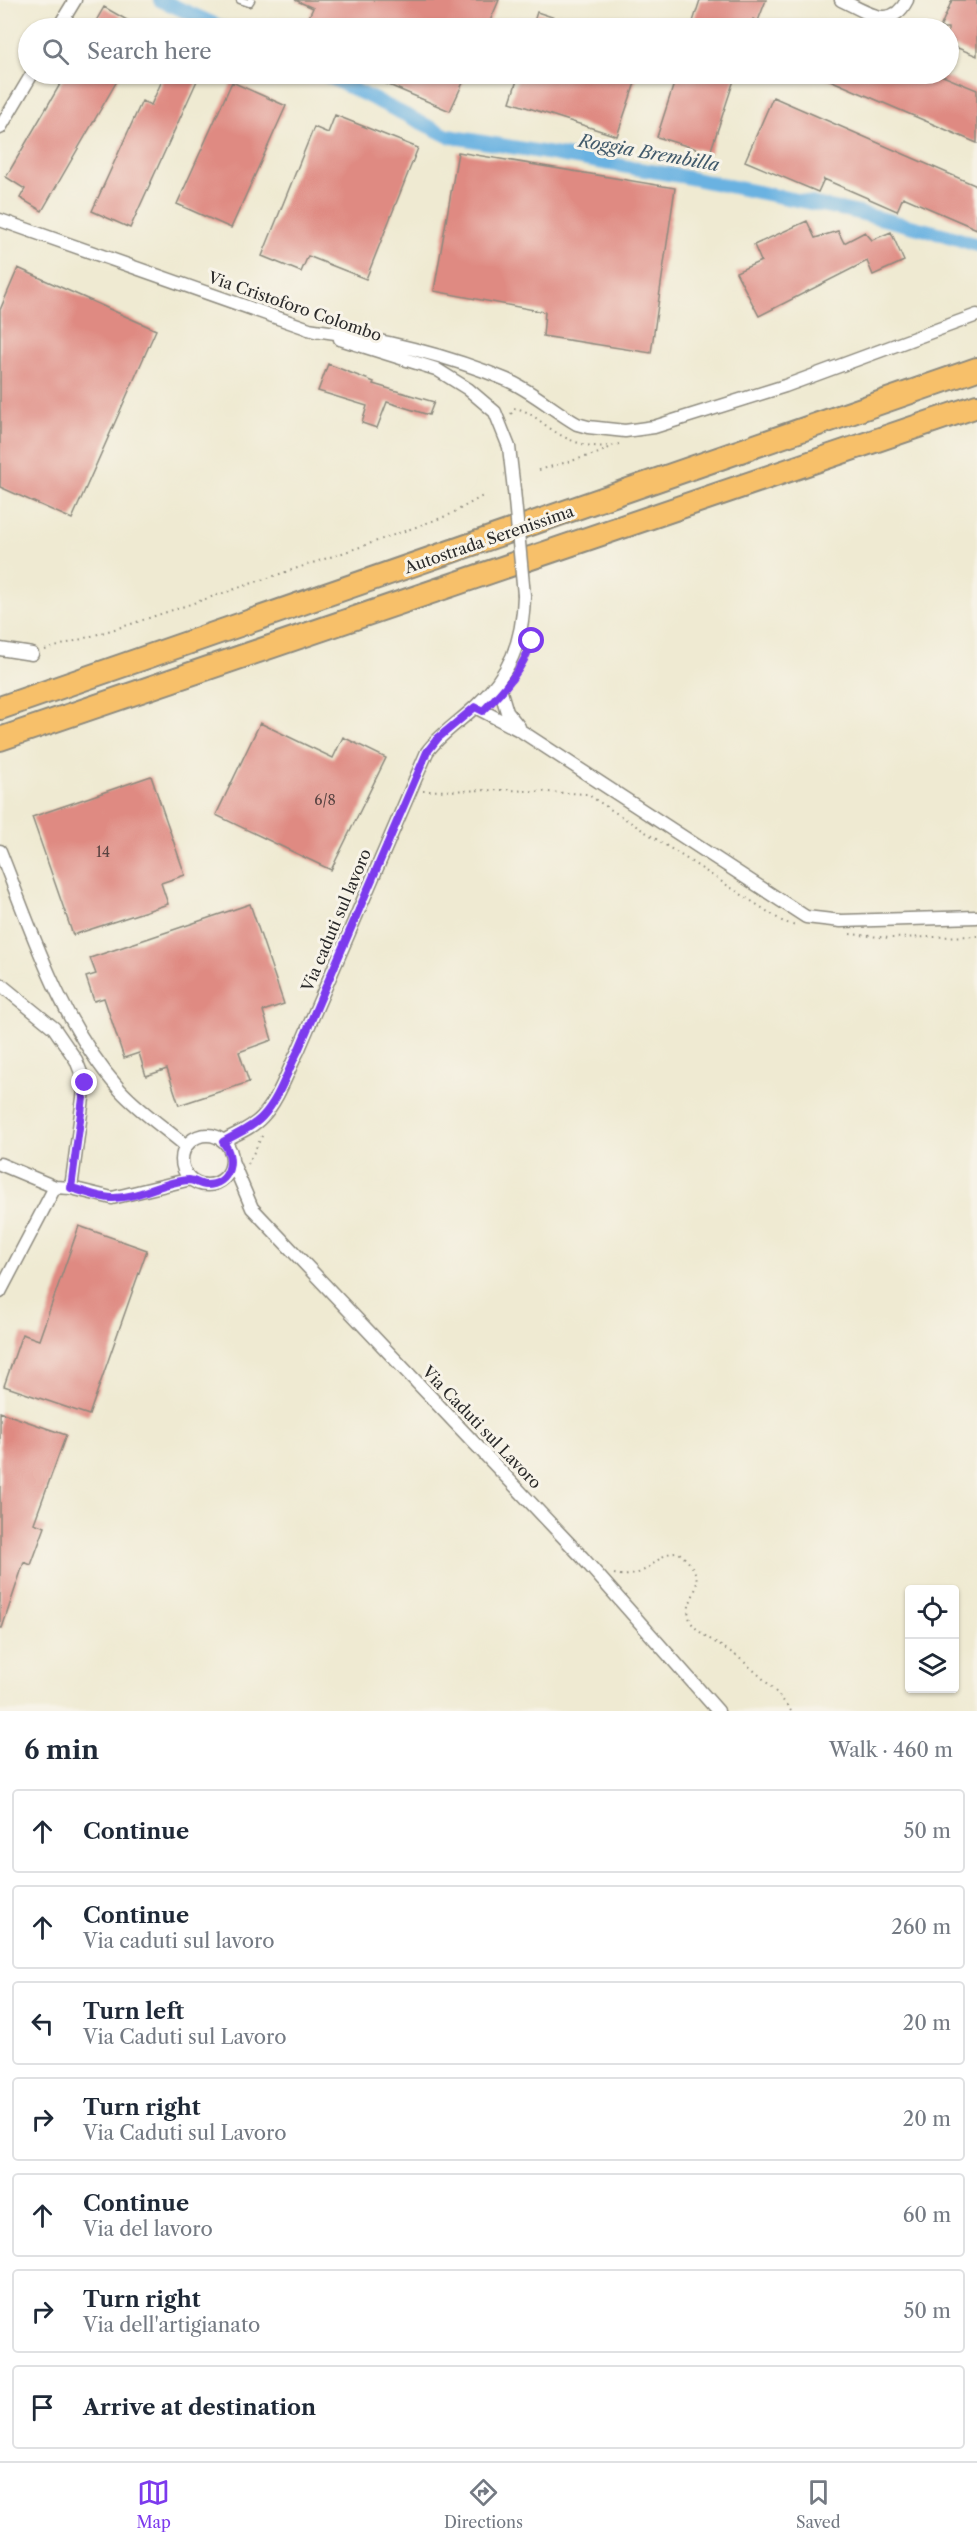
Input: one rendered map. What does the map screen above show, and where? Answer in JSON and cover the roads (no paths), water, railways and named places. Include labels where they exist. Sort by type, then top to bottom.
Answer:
[{"type":"highway","name":"Autostrada Serenissima","points":[[0,708],[977,369]]},
{"type":"highway","name":"Autostrada Serenissima","points":[[0,739],[977,406]]},
{"type":"street","points":[[64,18],[75,0]]},
{"type":"street","points":[[841,0],[878,17],[898,14],[907,0]]},
{"type":"street","points":[[0,128],[26,84]]},
{"type":"street","name":"Via Cristoforo Colombo","points":[[0,220],[308,329],[436,369],[468,389],[495,412],[509,447],[524,595]]},
{"type":"street","points":[[308,329],[363,336],[438,355],[508,381],[529,392],[562,415],[588,427],[626,431],[654,427],[785,386],[977,315]]},
{"type":"street","name":"Via caduti sul lavoro","points":[[223,1142],[253,1125],[263,1116],[274,1099],[298,1051],[427,752],[438,738],[475,707],[498,682],[514,654],[523,623],[524,595]]},
{"type":"street","points":[[0,649],[32,654]]},
{"type":"street","points":[[498,682],[507,712],[521,730]]},
{"type":"street","points":[[475,707],[521,730],[806,917],[841,921],[977,917]]},
{"type":"street","points":[[0,851],[68,1016],[99,1064],[122,1092],[186,1146]]},
{"type":"street","points":[[0,984],[54,1028],[76,1060],[85,1083],[71,1188]]},
{"type":"street","points":[[223,1142],[208,1136],[200,1136],[186,1146],[182,1160],[186,1174],[191,1179],[205,1185],[220,1181],[226,1176],[232,1161]]},
{"type":"street","name":"Via Caduti sul Lavoro","points":[[223,1142],[231,1154],[252,1208],[582,1557],[718,1711]]},
{"type":"street","points":[[0,1164],[55,1187],[71,1188],[112,1198],[191,1179]]},
{"type":"street","points":[[0,1292],[55,1187]]},
{"type":"lane","points":[[240,0],[249,3],[251,0]]},
{"type":"waterway","name":"Roggia Brembilla","points":[[160,0],[200,18]]},
{"type":"waterway","name":"Roggia Brembilla","points":[[343,84],[448,136],[680,176],[859,213],[977,245]]}]
